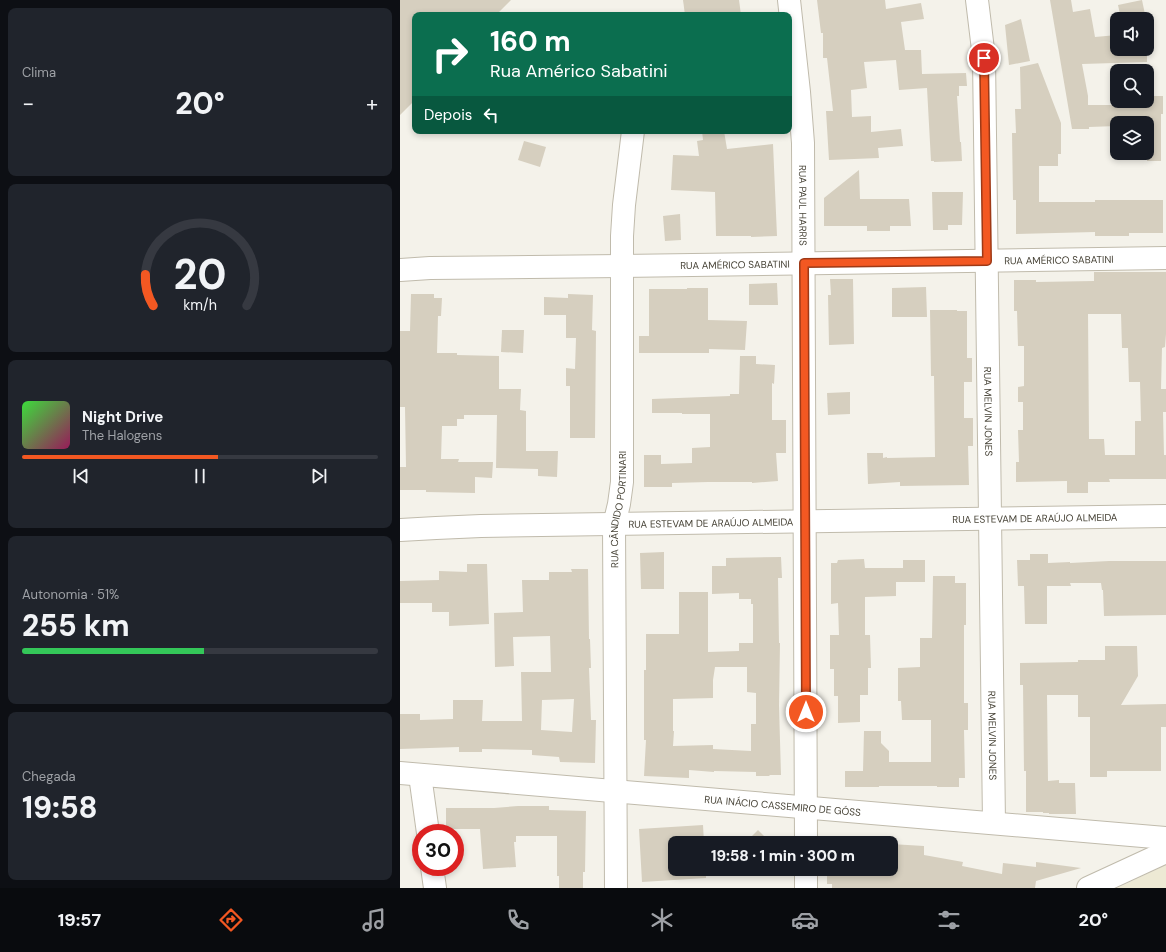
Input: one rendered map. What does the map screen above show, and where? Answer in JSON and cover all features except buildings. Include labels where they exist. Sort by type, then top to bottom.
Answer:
[{"type":"street","name":"RUA PAUL HARRIS","points":[[789,0],[790,12]]},
{"type":"street","name":"RUA MELVIN JONES","points":[[977,0],[984,58],[994,823]]},
{"type":"street","name":"RUA PAUL HARRIS","points":[[792,28],[803,143],[806,836]]},
{"type":"street","name":"RUA CÂNDIDO PORTINARI","points":[[616,888],[614,524],[622,482],[622,266],[624,205],[633,134]]},
{"type":"street","name":"RUA AMÉRICO SABATINI","points":[[400,270],[430,268],[1166,258]]},
{"type":"street","name":"RUA ESTEVAM DE ARAÚJO ALMEIDA","points":[[400,530],[481,526],[1166,516]]},
{"type":"street","name":"RUA INÁCIO CASSEMIRO DE GÓSS","points":[[410,774],[1166,838]]},
{"type":"street","points":[[410,774],[425,824]]},
{"type":"street","points":[[1088,888],[1166,852]]},
{"type":"street","points":[[433,876],[435,888]]},
{"type":"street","points":[[806,876],[806,888]]},
{"type":"shaded area","points":[[1166,865],[1166,888],[1117,888]]},
{"type":"route","points":[[806,712],[804,263],[987,261],[984,58]]}]
